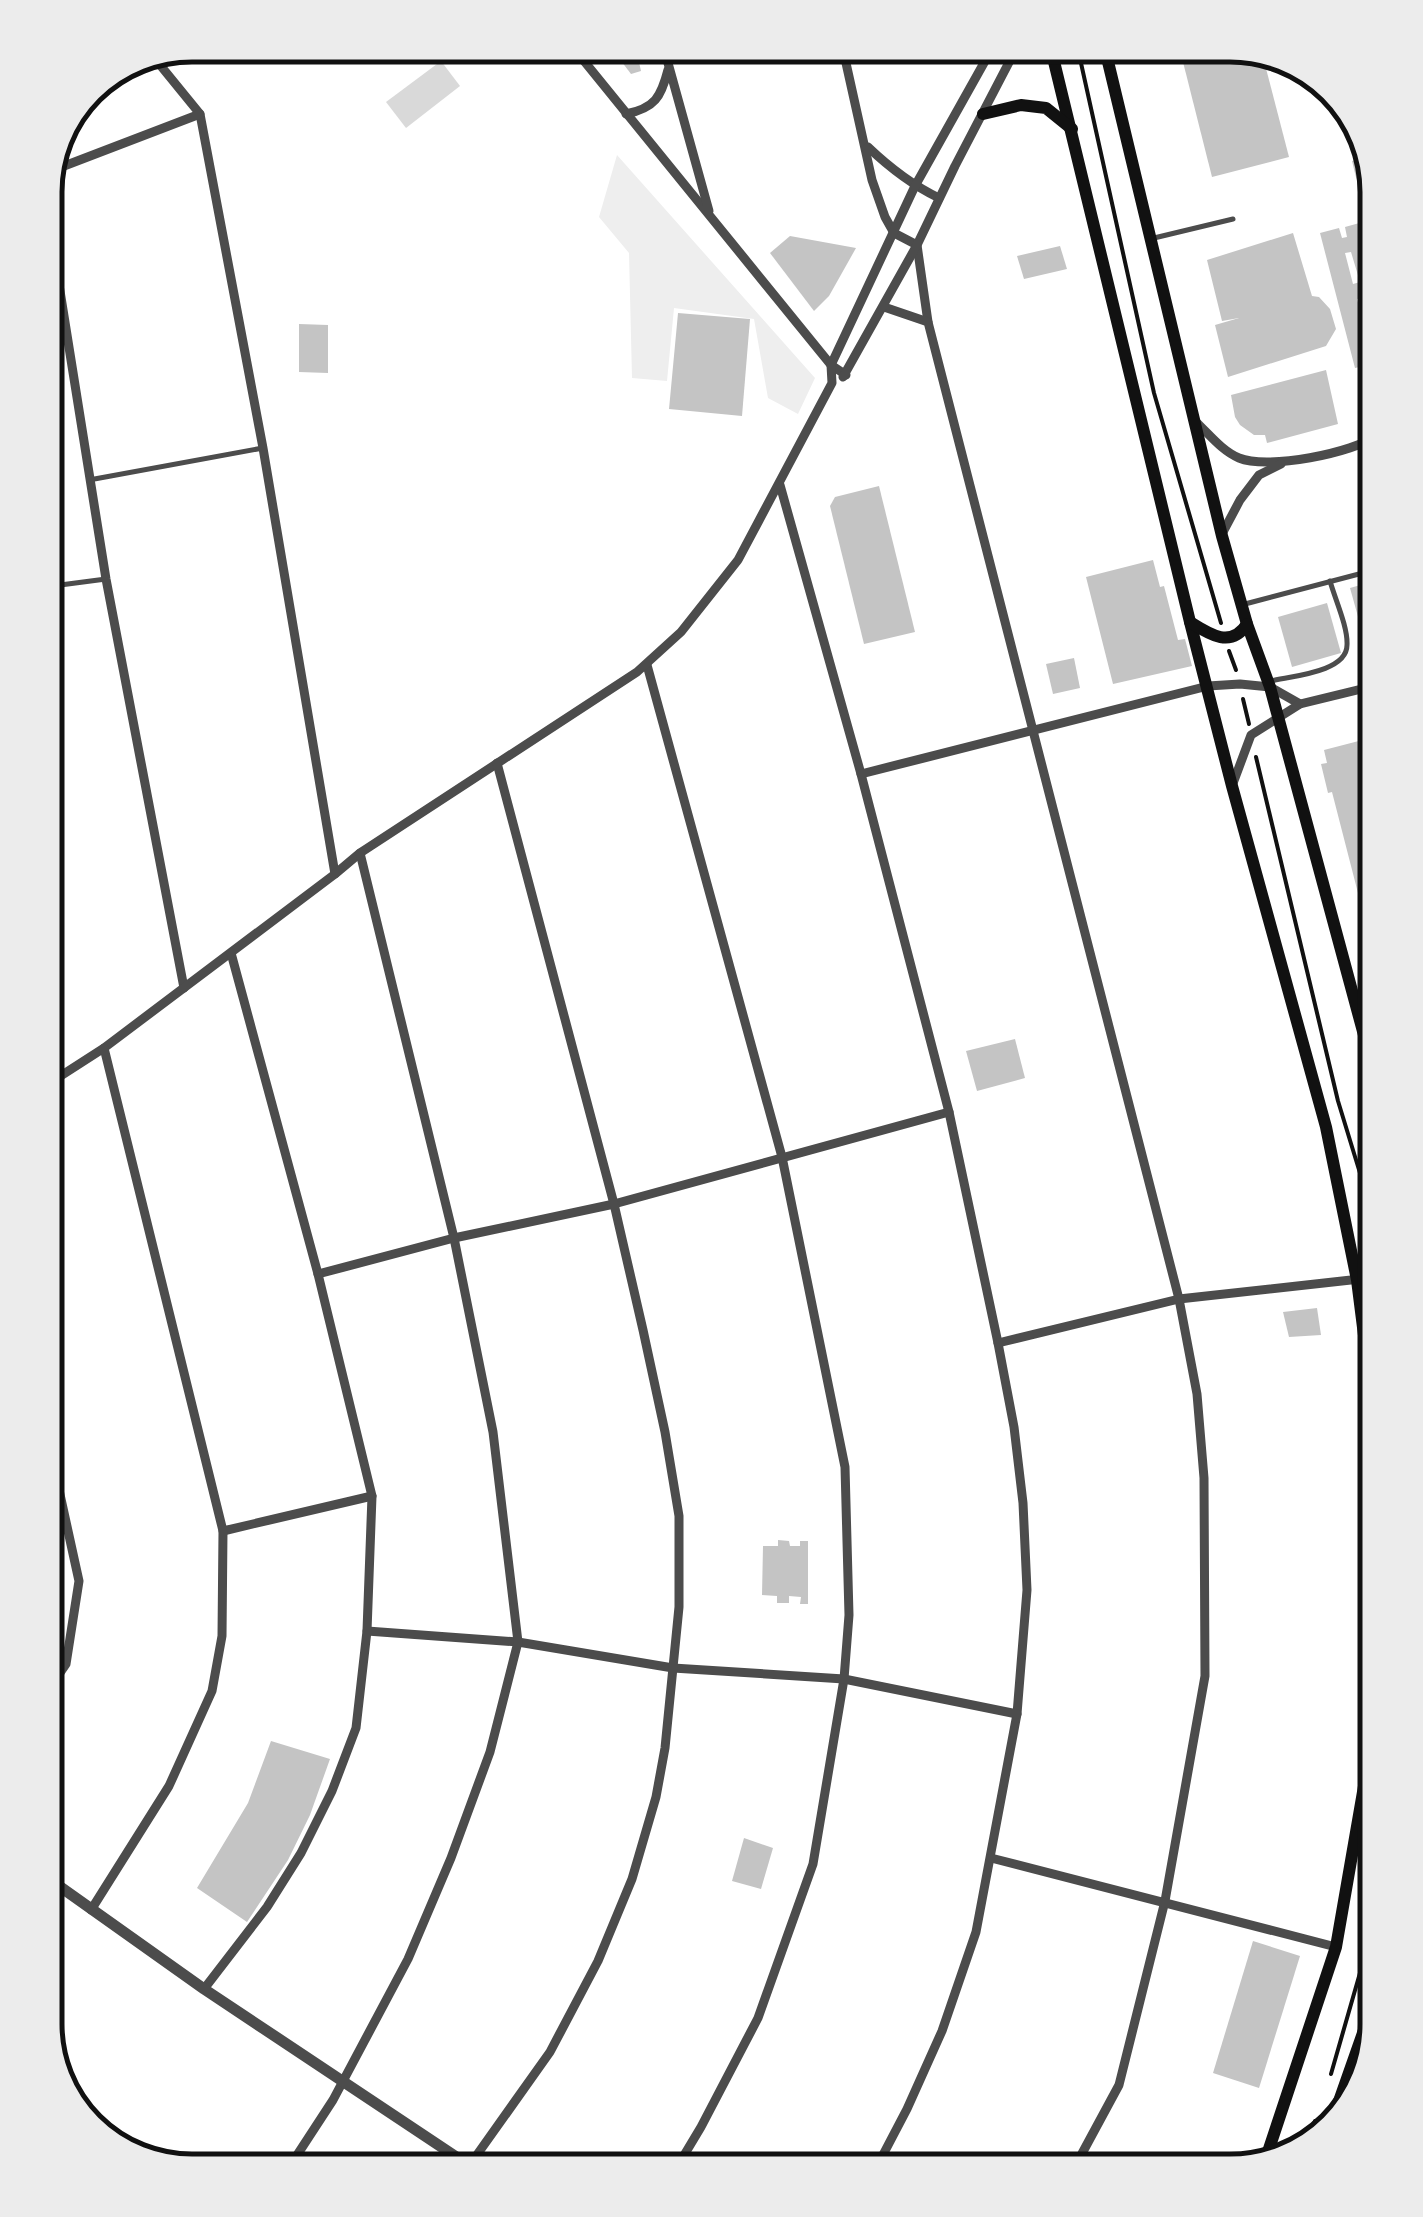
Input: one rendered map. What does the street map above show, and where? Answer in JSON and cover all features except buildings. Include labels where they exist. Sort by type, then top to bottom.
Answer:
[{"type":"main road","points":[[1055,63],[1190,622],[1326,1127],[1360,1304]]},
{"type":"main road","points":[[1108,63],[1222,536],[1269,684],[1360,1021]]},
{"type":"main road","points":[[983,114],[1021,105],[1046,108],[1072,129]]},
{"type":"main road","points":[[1190,622],[1210,635],[1225,638],[1242,632],[1248,624]]},
{"type":"main road","points":[[1270,2148],[1336,1947],[1360,1820]]},
{"type":"main road","points":[[1343,2090],[1358,2048]]},
{"type":"street","points":[[585,63],[832,365],[846,375]]},
{"type":"street","points":[[667,63],[710,215]]},
{"type":"street","points":[[846,63],[872,180],[886,217],[894,233],[917,245]]},
{"type":"street","points":[[63,1074],[104,1048],[360,853],[647,665],[681,632],[738,560],[780,485],[832,384],[832,365],[915,186],[984,63]]},
{"type":"street","points":[[832,384],[846,375],[1009,63]]},
{"type":"street","points":[[161,67],[200,114],[263,448],[336,874]]},
{"type":"street","points":[[626,114],[654,103],[663,90],[668,67]]},
{"type":"street","points":[[66,165],[200,114]]},
{"type":"street","points":[[866,146],[915,186],[939,198]]},
{"type":"street","points":[[917,245],[928,322],[1179,1299],[1197,1394],[1204,1478],[1204,1676],[1165,1901],[1119,2085],[1082,2154]]},
{"type":"street","points":[[884,306],[928,322]]},
{"type":"street","points":[[63,313],[106,578],[184,988]]},
{"type":"street","points":[[1194,420],[1239,458],[1284,463]]},
{"type":"street","points":[[1222,536],[1240,500],[1259,475],[1284,463],[1360,445]]},
{"type":"street","points":[[780,485],[861,774],[948,1112],[998,1343],[1023,1503],[1026,1590],[1017,1714],[992,1858],[976,1932],[942,2032],[883,2154]]},
{"type":"street","points":[[647,665],[782,1157],[845,1466],[848,1615],[844,1679],[813,1864],[758,2018],[685,2154]]},
{"type":"street","points":[[861,774],[1208,686],[1269,684],[1300,704]]},
{"type":"street","points":[[1232,786],[1251,735],[1300,704],[1360,689]]},
{"type":"street","points":[[484,2154],[550,2052],[598,1961],[632,1879],[656,1797],[665,1748],[679,1607],[679,1516],[665,1432],[614,1204],[497,763]]},
{"type":"street","points":[[297,2154],[342,2083],[408,1959],[490,1752],[518,1642],[493,1432],[454,1238],[360,853]]},
{"type":"street","points":[[204,1990],[267,1907],[301,1853],[332,1791],[356,1728],[367,1632],[372,1496],[318,1274],[231,953]]},
{"type":"street","points":[[91,1910],[169,1786],[212,1692],[222,1636],[223,1531],[104,1048]]},
{"type":"street","points":[[318,1274],[454,1238],[614,1204],[948,1112]]},
{"type":"street","points":[[998,1343],[1179,1299],[1360,1280]]},
{"type":"street","points":[[223,1531],[372,1496]]},
{"type":"street","points":[[63,1508],[79,1581],[63,1668]]},
{"type":"street","points":[[367,1632],[518,1642],[674,1668],[844,1679],[1017,1714]]},
{"type":"street","points":[[992,1858],[1336,1947]]},
{"type":"street","points":[[63,1889],[204,1990],[451,2154]]},
{"type":"lane","points":[[1151,238],[1233,219]]},
{"type":"lane","points":[[89,480],[263,448]]},
{"type":"lane","points":[[1242,605],[1360,574]]},
{"type":"lane","points":[[63,584],[106,578]]},
{"type":"lane","points":[[1269,684],[1338,663],[1345,654],[1346,636],[1330,582]]},
{"type":"path","points":[[1326,2087],[1360,1972]]},
{"type":"path","points":[[1313,2125],[1316,2118]]},
{"type":"shaded area","points":[[438,63],[443,63],[460,86],[406,128],[386,102]]},
{"type":"shaded area","points":[[617,155],[815,378],[798,414],[768,398],[754,319],[674,308],[667,381],[632,378],[629,253],[599,217]]}]
